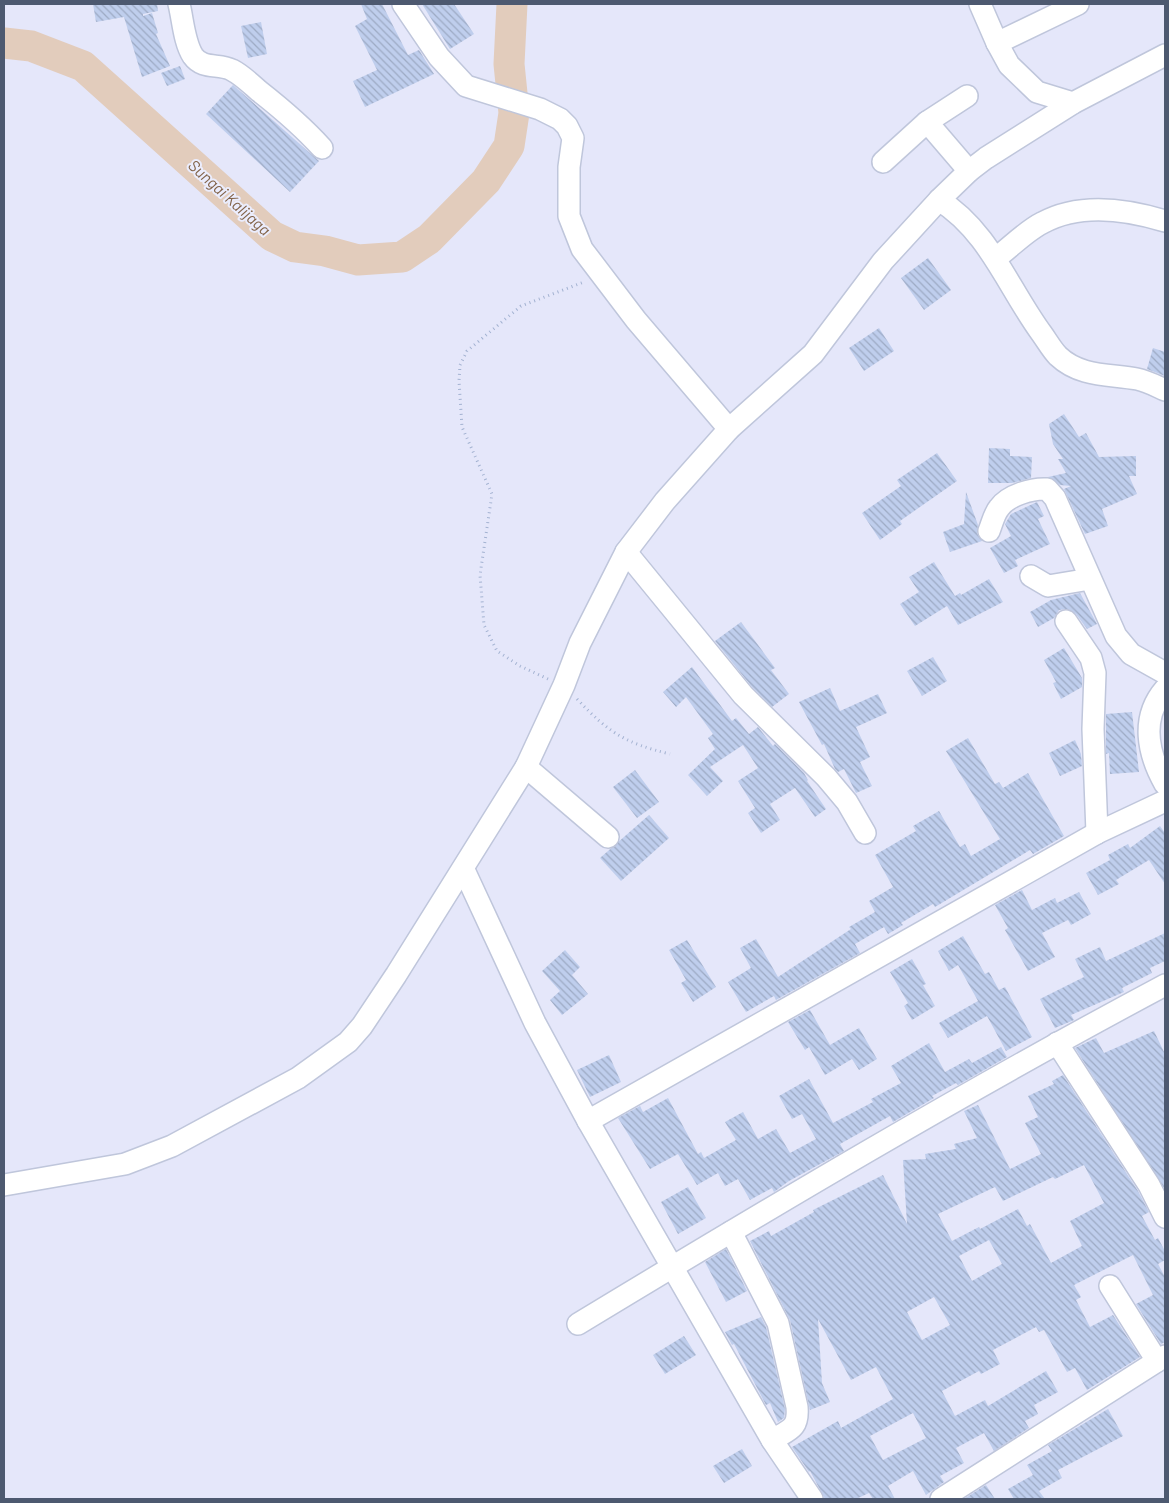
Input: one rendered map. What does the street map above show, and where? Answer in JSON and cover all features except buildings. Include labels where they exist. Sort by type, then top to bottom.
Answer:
[{"type":"street","points":[[179,4],[193,56],[200,63],[212,67],[225,67],[240,76],[299,124],[322,148]]},
{"type":"street","points":[[403,4],[439,58],[466,86],[540,109],[560,119],[571,133],[573,143],[568,191],[569,216],[582,248],[636,320],[729,429]]},
{"type":"street","points":[[980,4],[997,44],[1009,65],[1037,92],[1073,103]]},
{"type":"street","points":[[997,44],[1078,4]]},
{"type":"street","points":[[4,1186],[126,1164],[172,1146],[298,1078],[331,1056],[362,1026],[464,870],[526,767],[564,685],[580,643],[626,552],[665,501],[729,429],[813,354],[883,261],[939,200],[969,171],[986,158],[1073,103],[1165,55]]},
{"type":"street","points":[[883,162],[927,122],[968,96]]},
{"type":"street","points":[[927,122],[969,171]]},
{"type":"street","points":[[939,200],[955,210],[970,225],[996,258],[1032,320],[1058,356],[1076,368],[1095,375],[1136,379],[1165,390]]},
{"type":"street","points":[[996,258],[1041,223],[1068,213],[1121,210],[1165,222]]},
{"type":"street","points":[[989,531],[999,507],[1016,496],[1037,488],[1047,490],[1055,498],[1116,636],[1131,654],[1165,673]]},
{"type":"street","points":[[626,552],[743,695],[826,777],[847,802],[865,833]]},
{"type":"street","points":[[1031,576],[1048,586],[1090,579]]},
{"type":"street","points":[[1066,621],[1091,658],[1095,673],[1093,730],[1097,833]]},
{"type":"street","points":[[1165,690],[1158,698],[1150,715],[1148,735],[1155,765],[1165,784]]},
{"type":"street","points":[[526,767],[608,837]]},
{"type":"street","points":[[588,1121],[1097,833],[1165,801]]},
{"type":"street","points":[[464,870],[535,1023],[588,1121],[772,1440],[812,1499]]},
{"type":"street","points":[[578,1324],[671,1267],[1057,1043],[1165,985]]},
{"type":"street","points":[[1057,1043],[1149,1185],[1165,1217]]},
{"type":"street","points":[[731,1232],[778,1323],[797,1407],[798,1419],[796,1425],[772,1440]]},
{"type":"street","points":[[940,1499],[1161,1359],[1110,1286]]},
{"type":"path","points":[[603,275],[521,306],[467,351],[460,365],[459,382],[462,427],[492,494],[480,575],[484,625],[497,651],[537,675],[564,685],[602,726],[621,738],[645,748],[670,754]]},
{"type":"waterway","name":"Sungai Kalijaga","points":[[4,43],[31,46],[83,66],[272,236],[295,247],[325,251],[358,260],[402,257],[429,239],[486,181],[509,146],[514,113],[509,64],[512,4]]}]
